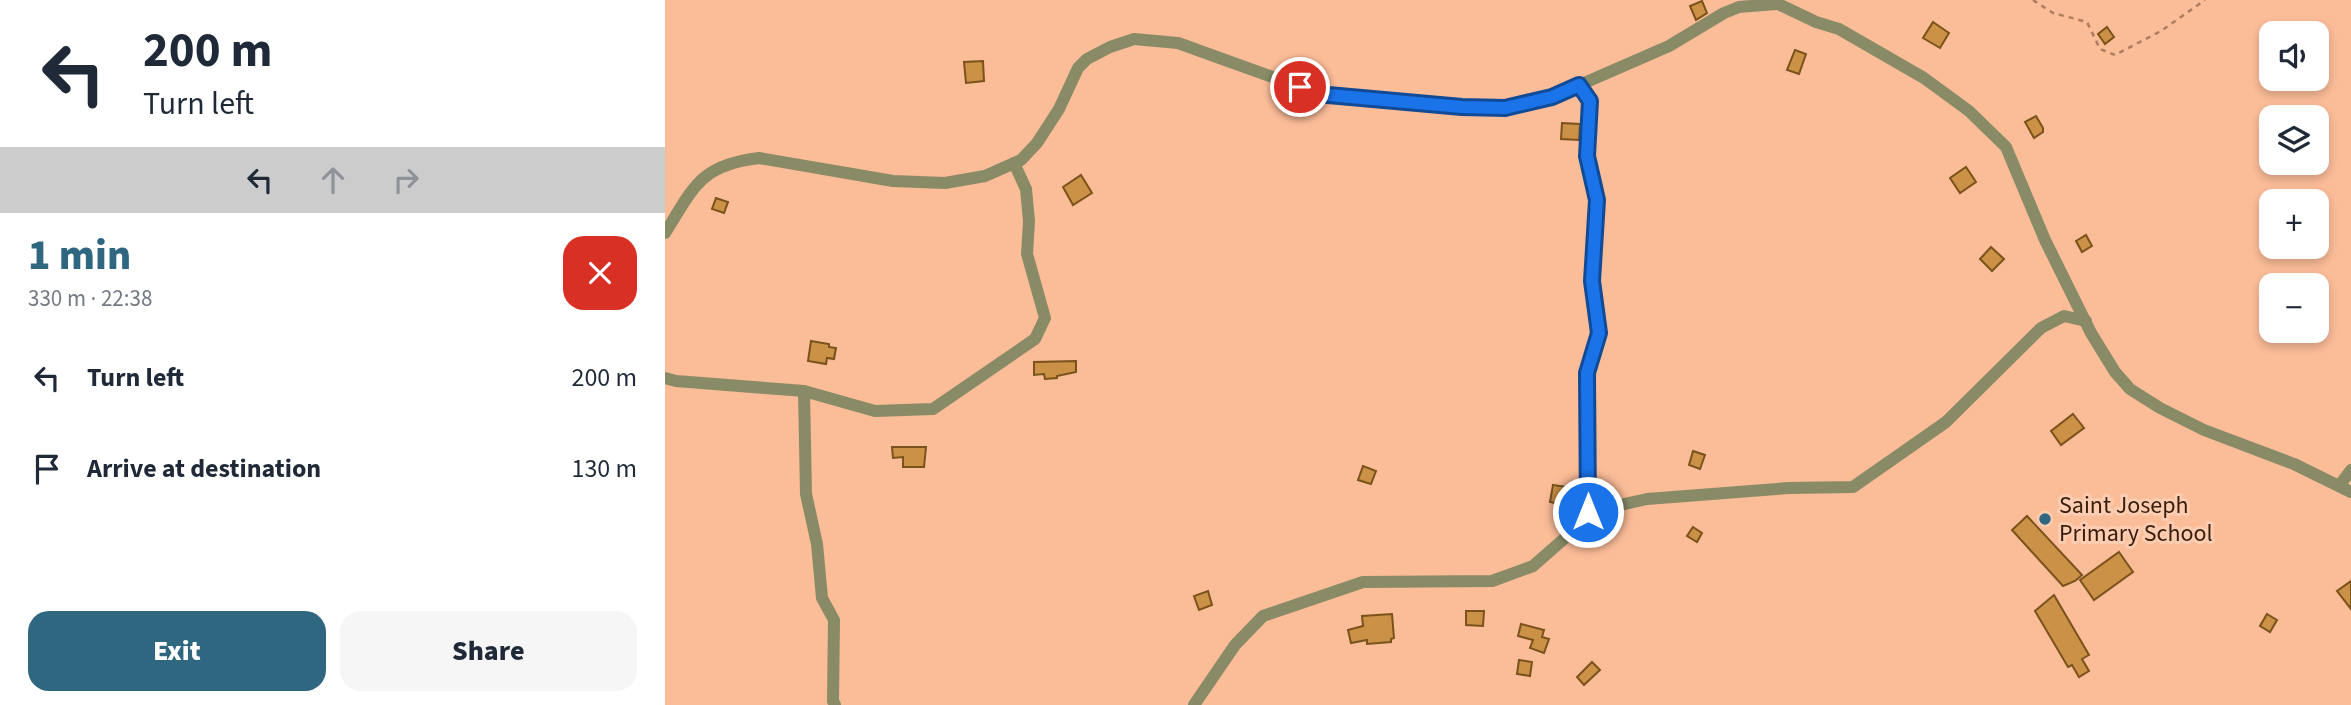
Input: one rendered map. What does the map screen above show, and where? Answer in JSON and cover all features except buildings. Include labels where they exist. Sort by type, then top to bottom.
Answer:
[{"type":"street","points":[[665,233],[694,186],[708,172],[741,160],[759,158],[893,181],[945,183],[985,176],[1021,160],[1037,143],[1059,109],[1078,68],[1087,59],[1134,39],[1178,43],[1317,94],[1462,107],[1505,108],[1552,97],[1669,46],[1724,13],[1749,5],[1773,2],[1816,22],[1839,29],[1924,78],[1969,111],[2005,147],[2045,240],[2085,321],[2115,372],[2130,389],[2204,430],[2294,464],[2345,489],[2351,470]]},
{"type":"street","points":[[1194,705],[1235,645],[1263,616],[1363,582],[1492,581],[1533,566],[1573,531],[1588,512],[1587,373],[1599,333],[1592,281],[1597,200],[1587,156],[1590,101],[1579,85]]},
{"type":"street","points":[[665,378],[804,391],[875,411],[933,409],[1035,339],[1045,318],[1027,254],[1029,220],[1026,189],[1014,163]]},
{"type":"street","points":[[1588,512],[1647,499],[1789,488],[1853,487],[1946,422],[2041,328],[2064,316],[2085,321]]},
{"type":"street","points":[[804,391],[806,494],[817,544],[822,598],[834,620],[835,705]]},
{"type":"path","points":[[2033,0],[2053,13],[2087,22],[2100,49],[2115,55],[2161,31],[2206,0]]},
{"type":"place","name":"Saint Joseph Primary School","points":[[2045,519]]},
{"type":"route","points":[[1300,87],[1308,93],[1317,94],[1462,107],[1505,108],[1552,97],[1579,85],[1590,101],[1587,156],[1597,200],[1592,281],[1599,333],[1587,373],[1588,512]]}]
